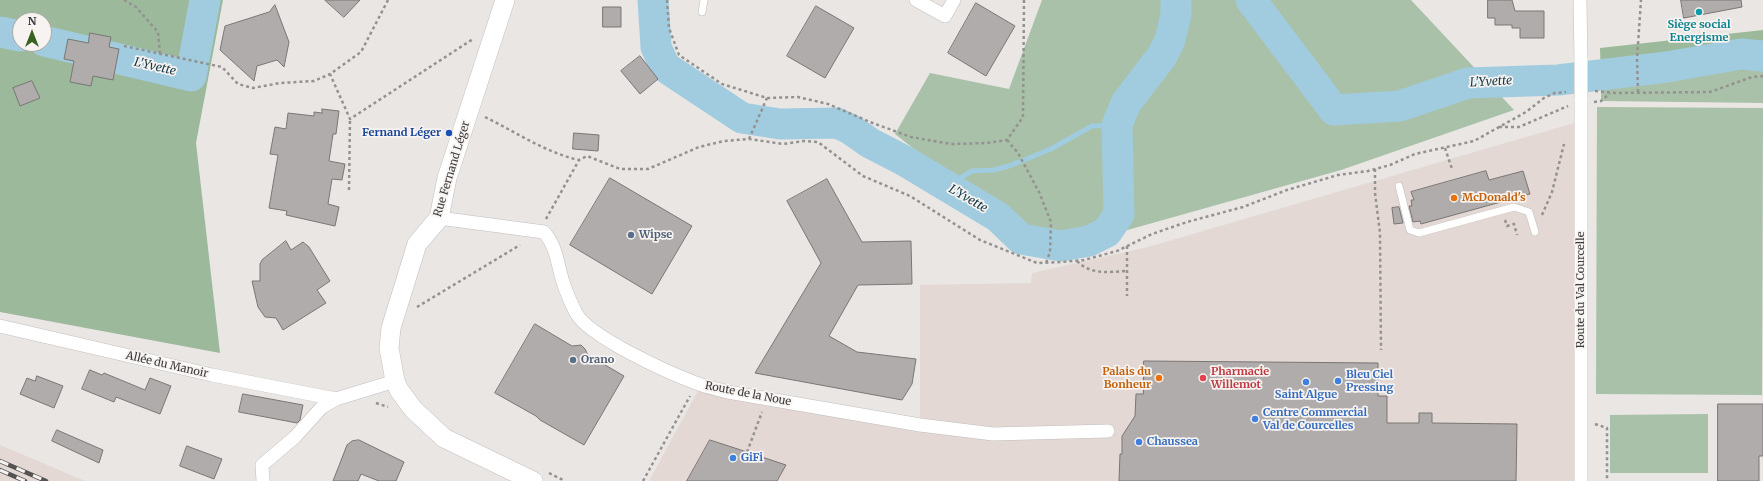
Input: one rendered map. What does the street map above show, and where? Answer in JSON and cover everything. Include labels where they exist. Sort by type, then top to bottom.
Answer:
[{"type":"street","points":[[916,0],[946,16],[954,0]]},
{"type":"street","name":"Route du Val Courcelle","points":[[1580,0],[1581,61],[1578,98],[1581,481]]},
{"type":"street","name":"Rue Fernand Léger","points":[[505,2],[447,178],[439,218],[418,244],[391,328],[389,348],[394,381],[413,409],[444,438],[533,481]]},
{"type":"street","name":"Route de la Noue","points":[[439,218],[544,232],[552,242],[559,260],[563,283],[577,315],[600,336],[661,369],[697,384],[728,392],[767,399],[920,424],[993,434],[1108,431]]},
{"type":"street","name":"Allée du Manoir","points":[[0,326],[212,375],[336,399]]},
{"type":"street","points":[[263,481],[262,465],[295,437],[322,407],[336,399],[394,381]]},
{"type":"lane","points":[[702,12],[704,0]]},
{"type":"lane","points":[[1399,186],[1410,230],[1415,232],[1419,233],[1514,207],[1529,212],[1535,232]]},
{"type":"path","points":[[124,0],[136,7],[158,32],[161,54]]},
{"type":"path","points":[[124,46],[222,67],[238,84],[253,88],[280,82],[314,80],[330,74],[361,52],[388,0]]},
{"type":"path","points":[[667,0],[669,28],[679,56],[722,84],[767,98],[798,97],[828,104],[870,122],[911,137],[950,144],[987,143],[1007,140],[1023,117],[1024,0]]},
{"type":"path","points":[[1638,92],[1641,0]]},
{"type":"path","points":[[350,119],[498,22]]},
{"type":"path","points":[[330,74],[350,119],[349,190]]},
{"type":"path","points":[[1593,91],[1710,92],[1752,76],[1763,76]]},
{"type":"path","points":[[414,309],[526,241],[529,218],[546,218],[579,160],[587,156],[620,169],[648,169],[699,146],[724,141],[749,139],[783,144],[804,141],[818,142],[863,176],[910,196],[980,240],[1029,260],[1046,263],[1077,261],[1117,251],[1152,234],[1187,222],[1243,207],[1287,190],[1338,175],[1390,165],[1415,154],[1474,141],[1526,112],[1544,98],[1555,93],[1601,101],[1610,92]]},
{"type":"path","points":[[749,139],[767,98]]},
{"type":"path","points":[[1498,127],[1519,127],[1578,98]]},
{"type":"path","points":[[470,110],[499,124],[526,140],[564,157],[579,160]]},
{"type":"path","points":[[1535,232],[1552,192],[1564,149],[1565,137]]},
{"type":"path","points":[[1007,140],[1018,153],[1051,222],[1050,252],[1046,263]]},
{"type":"path","points":[[1445,148],[1452,169]]},
{"type":"path","points":[[1375,169],[1375,193],[1380,233],[1381,350]]},
{"type":"path","points":[[1127,246],[1127,296]]},
{"type":"path","points":[[1077,261],[1085,270],[1100,272],[1127,272]]},
{"type":"path","points":[[643,481],[697,384]]},
{"type":"path","points":[[747,452],[767,399]]},
{"type":"path","points":[[375,402],[389,408]]},
{"type":"path","points":[[1581,421],[1607,428],[1607,481]]},
{"type":"shaded area","points":[[1581,121],[1581,481],[649,481],[699,389],[920,424],[920,285],[1031,283],[1032,273],[1148,247]]},
{"type":"shaded area","points":[[0,445],[85,481],[0,481]]},
{"type":"green space","points":[[0,0],[223,0],[196,143],[220,353],[0,312]]},
{"type":"green space","points":[[1042,0],[1411,0],[1514,110],[1341,170],[1099,238],[1015,228],[895,134],[930,73],[1009,89]]},
{"type":"green space","points":[[1763,30],[1763,69],[1601,79],[1600,48]]},
{"type":"green space","points":[[1756,68],[1763,69],[1763,103],[1601,101],[1601,79]]},
{"type":"green space","points":[[1597,107],[1763,108],[1762,395],[1596,394]]},
{"type":"green space","points":[[1708,414],[1708,473],[1610,473],[1610,415]]},
{"type":"building","points":[[325,0],[360,0],[344,17]]},
{"type":"building","points":[[1488,0],[1512,0],[1515,11],[1544,11],[1544,38],[1520,38],[1520,28],[1512,28],[1512,25],[1495,25],[1495,18],[1488,18]]},
{"type":"building","name":"Siège social Energisme","points":[[1681,0],[1741,0],[1742,7],[1684,18]]},
{"type":"building","points":[[976,3],[1015,26],[986,76],[948,53]]},
{"type":"building","points":[[275,5],[289,42],[284,67],[277,60],[257,66],[254,81],[220,50],[225,26],[269,12]]},
{"type":"building","points":[[816,6],[854,28],[825,78],[787,56]]},
{"type":"building","points":[[603,7],[621,7],[621,27],[603,27]]},
{"type":"building","points":[[90,33],[111,37],[109,47],[119,49],[113,80],[93,76],[91,86],[70,82],[74,61],[64,59],[68,39],[88,43]]},
{"type":"building","points":[[640,56],[658,79],[640,94],[621,71]]},
{"type":"building","points":[[32,81],[40,98],[20,106],[13,88]]},
{"type":"building","points":[[322,109],[339,111],[336,134],[333,134],[329,161],[345,164],[342,180],[332,179],[328,204],[339,207],[335,226],[286,215],[287,211],[269,208],[278,155],[270,154],[275,127],[286,129],[288,113],[314,116],[314,112],[322,113]]},
{"type":"building","points":[[574,133],[599,135],[598,151],[573,149]]},
{"type":"building","name":"McDonald's","points":[[1486,171],[1489,180],[1523,171],[1530,194],[1421,224],[1420,221],[1413,222],[1409,206],[1412,206],[1411,200],[1414,200],[1411,192]]},
{"type":"building","name":"Wipse","points":[[610,178],[692,226],[652,294],[570,245]]},
{"type":"building","points":[[827,179],[862,242],[911,241],[912,284],[858,285],[829,336],[857,352],[916,359],[912,384],[902,400],[755,373],[821,263],[787,201]]},
{"type":"building","points":[[1399,207],[1403,223],[1394,224],[1392,208]]},
{"type":"building","points":[[286,241],[291,250],[303,242],[309,247],[330,281],[317,290],[326,303],[283,330],[276,318],[265,317],[258,307],[252,281],[260,281],[260,264],[262,260]]},
{"type":"building","points":[[535,324],[572,346],[581,345],[588,355],[624,376],[584,445],[495,393]]},
{"type":"building","name":"Centre Commercial Val de Courcelles","points":[[1144,361],[1378,363],[1378,396],[1387,396],[1387,423],[1419,423],[1419,413],[1432,413],[1432,423],[1517,424],[1516,481],[1119,481],[1122,436],[1135,416],[1136,394],[1143,394]]},
{"type":"building","points":[[90,370],[102,375],[104,373],[145,390],[150,378],[171,386],[160,414],[116,397],[114,402],[82,389]]},
{"type":"building","points":[[37,376],[63,386],[54,408],[20,394],[27,378],[35,381]]},
{"type":"building","points":[[243,394],[303,405],[300,420],[297,423],[239,412]]},
{"type":"building","points":[[1718,404],[1763,404],[1763,456],[1759,456],[1759,481],[1718,481]]},
{"type":"building","points":[[57,430],[103,450],[99,463],[52,441]]},
{"type":"building","points":[[359,440],[404,462],[396,481],[379,481],[361,474],[358,481],[333,481],[347,445],[352,441]]},
{"type":"building","name":"GiFi","points":[[710,440],[786,465],[777,481],[687,481]]},
{"type":"building","points":[[187,446],[222,459],[214,479],[180,466]]},
{"type":"waterway","name":"L'Yvette","points":[[52,43],[191,76],[205,0]]},
{"type":"waterway","name":"L'Yvette","points":[[653,0],[656,47],[665,67],[742,118],[780,124],[837,123],[850,129],[870,143],[903,160],[998,217],[1021,239],[1061,246],[1089,241],[1107,232],[1119,214],[1117,125],[1126,103],[1162,56],[1170,40],[1176,14],[1176,0]]},
{"type":"waterway","name":"L'Yvette","points":[[1251,0],[1334,110],[1400,106],[1468,83],[1558,80],[1667,67],[1741,54],[1763,56]]},
{"type":"waterway","name":"L'Yvette","points":[[0,32],[12,34]]},
{"type":"waterway","points":[[952,189],[960,178],[972,171],[994,170],[1009,166],[1051,149],[1092,126],[1117,125]]},
{"type":"railway","points":[[0,461],[46,481]]},
{"type":"railway","points":[[0,470],[25,481]]},
{"type":"place","name":"Siège social Energisme","points":[[1699,12]]},
{"type":"place","name":"Fernand Léger","points":[[449,133]]},
{"type":"place","name":"McDonald's","points":[[1454,198]]},
{"type":"place","name":"Wipse","points":[[631,235]]},
{"type":"place","name":"Orano","points":[[573,360]]},
{"type":"place","name":"Palais du Bonheur","points":[[1159,378]]},
{"type":"place","name":"Pharmacie Willemot","points":[[1203,378]]},
{"type":"place","name":"Bleu Ciel Pressing","points":[[1338,381]]},
{"type":"place","name":"Saint Algue","points":[[1306,382]]},
{"type":"place","name":"Centre Commercial Val de Courcelles","points":[[1255,419]]},
{"type":"place","name":"Chaussea","points":[[1139,442]]},
{"type":"place","name":"GiFi","points":[[733,458]]}]
